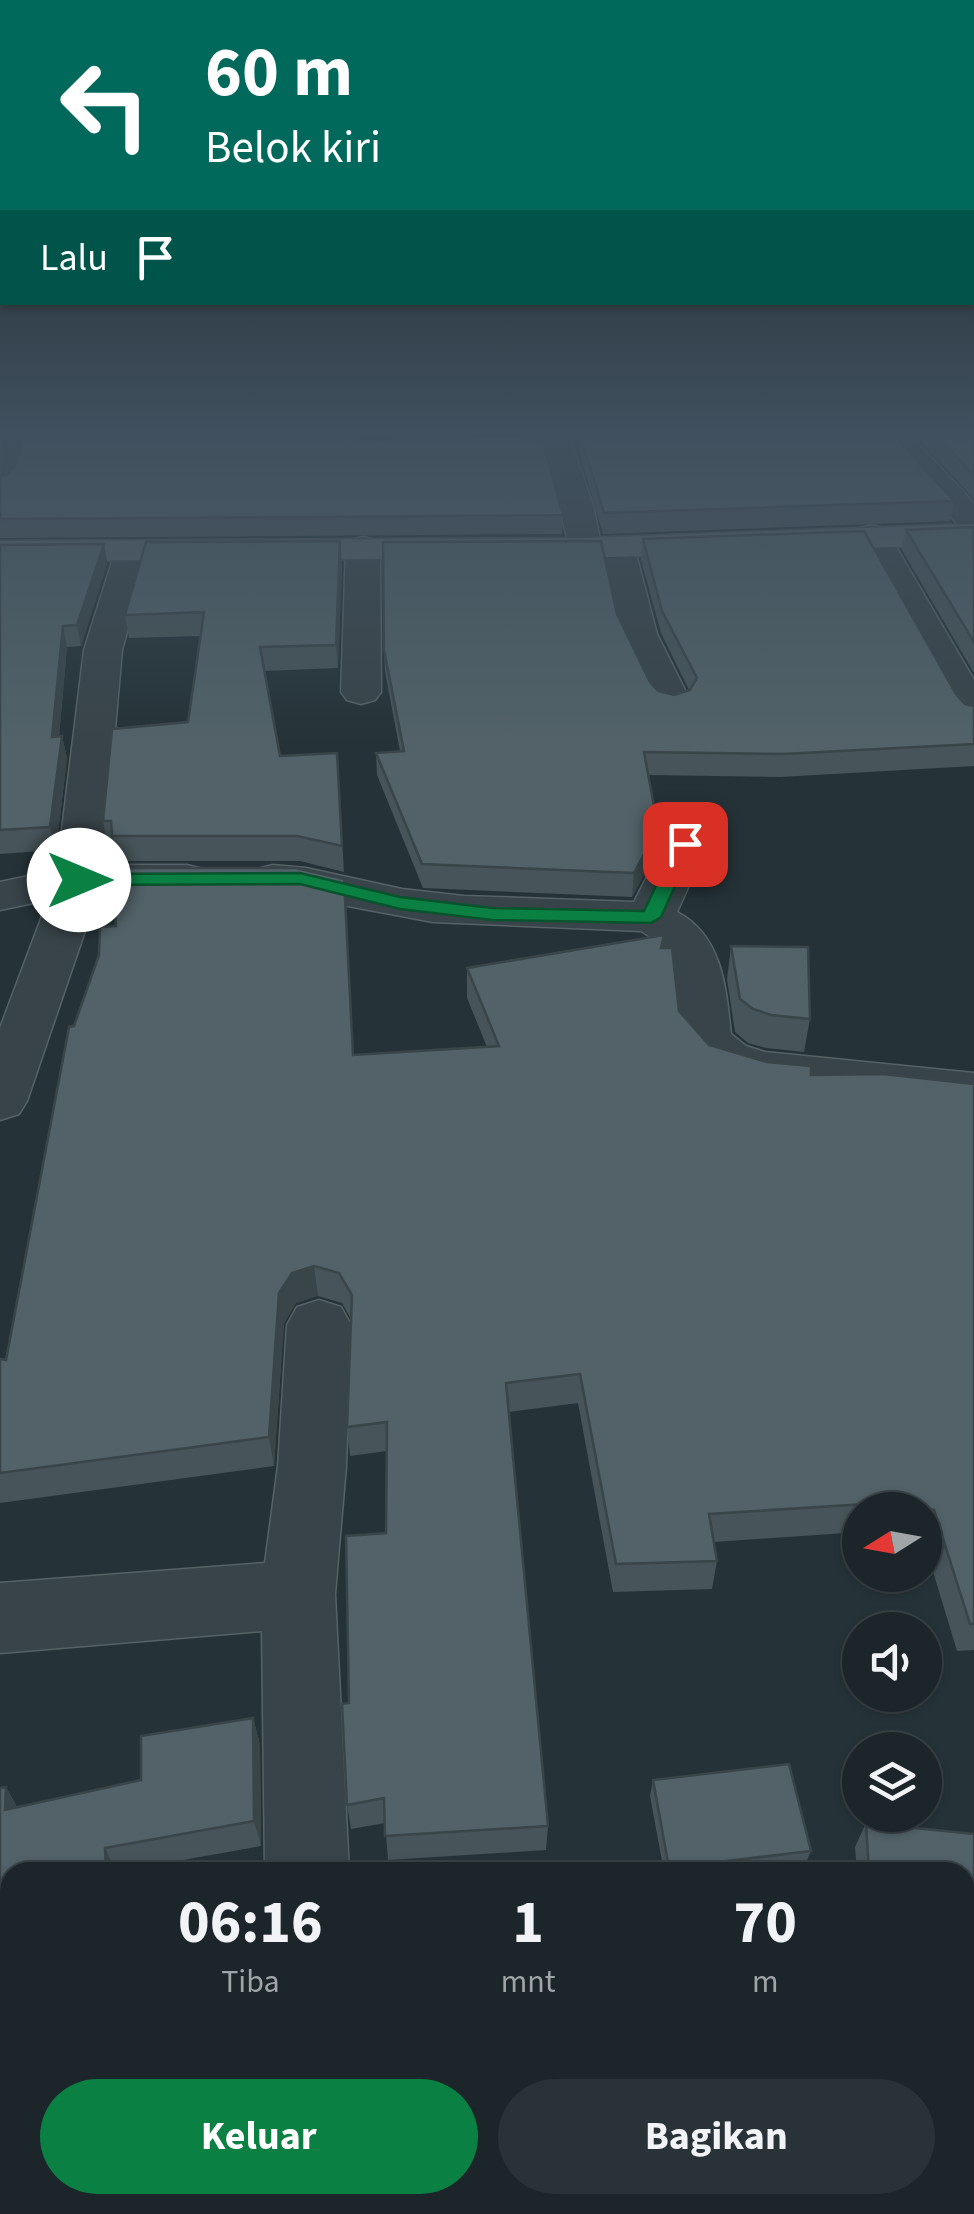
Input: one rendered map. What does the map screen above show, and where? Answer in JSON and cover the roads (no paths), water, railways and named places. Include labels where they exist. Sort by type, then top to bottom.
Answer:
[{"type":"main road","points":[[0,551],[601,547],[820,537]]},
{"type":"street","points":[[596,537],[671,702]]},
{"type":"street","points":[[873,537],[974,714]]},
{"type":"street","points":[[361,692],[363,547]]},
{"type":"street","points":[[0,1101],[79,880],[103,650],[132,552]]},
{"type":"street","points":[[651,917],[685,844]]},
{"type":"street","points":[[0,896],[79,880],[300,878],[400,903],[492,914],[651,917],[681,934],[692,952],[705,1041],[727,1059],[763,1070],[974,1092]]},
{"type":"street","points":[[307,1862],[298,1594],[312,1466],[319,1326]]},
{"type":"street","points":[[0,1618],[298,1594]]}]
